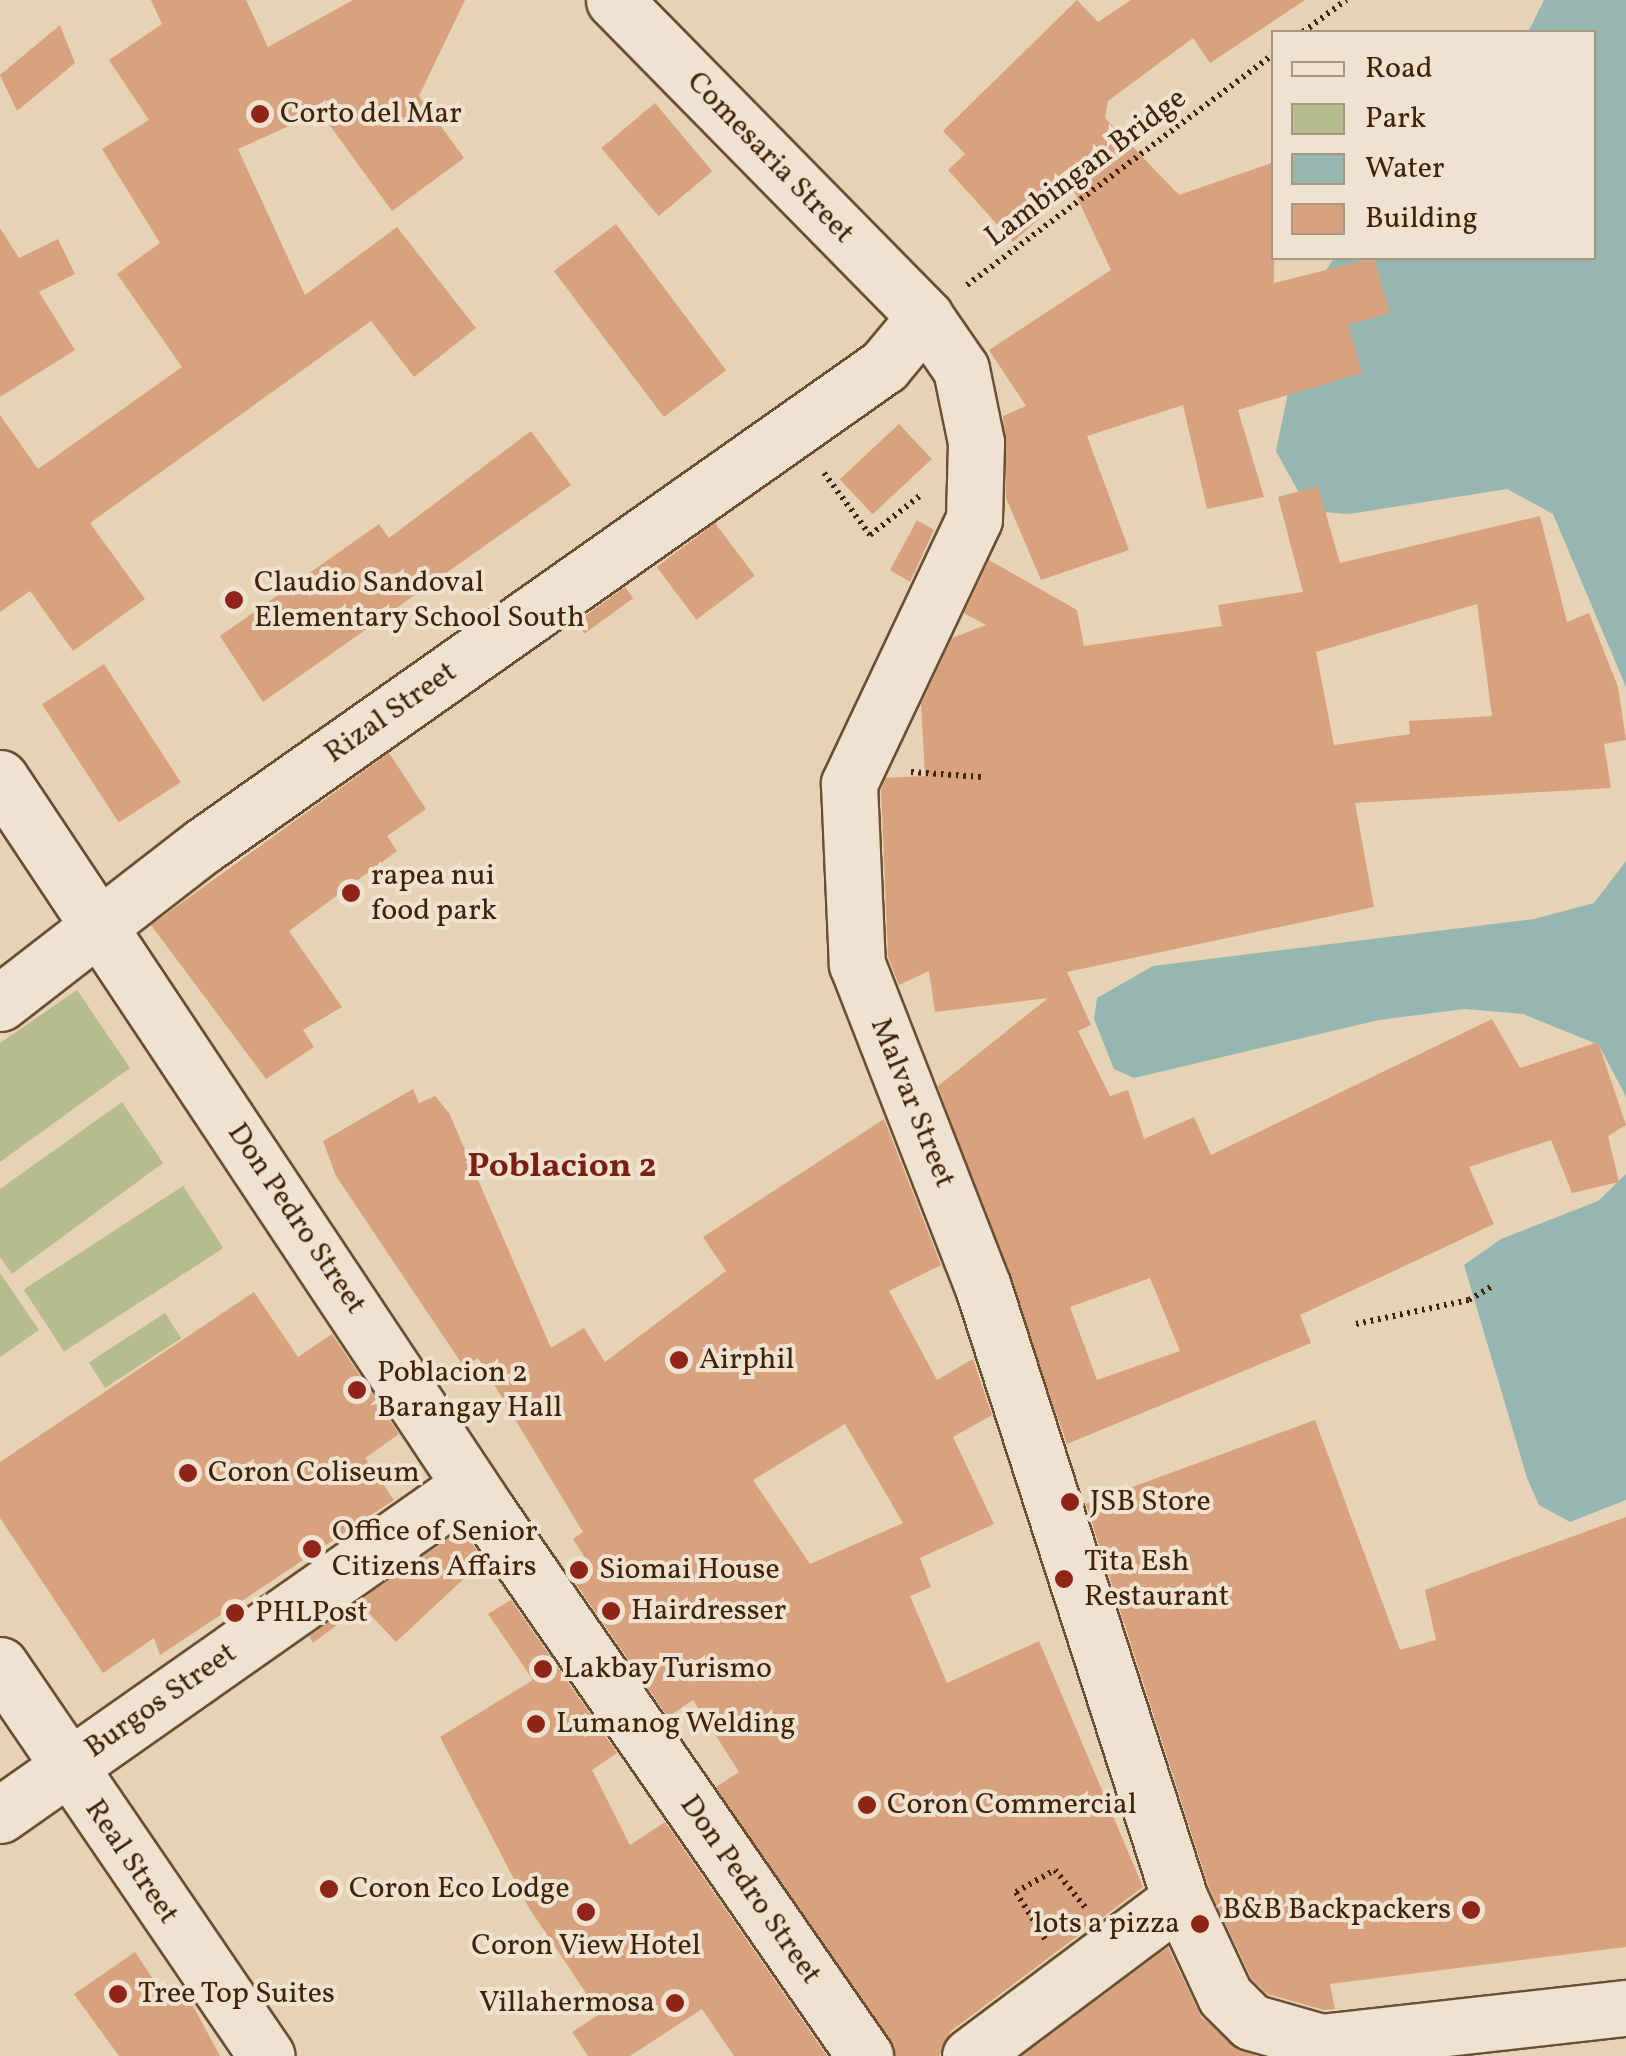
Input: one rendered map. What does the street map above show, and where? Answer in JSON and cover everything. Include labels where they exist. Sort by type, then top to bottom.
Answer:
[{"type":"street","name":"Comesaria Street","points":[[614,0],[925,317]]},
{"type":"street","name":"Rizal Street","points":[[0,1004],[204,845],[884,366],[925,317]]},
{"type":"street","name":"Malvar Street","points":[[925,317],[961,369],[972,406],[974,519],[855,768],[848,872],[857,964],[983,1287],[1180,1899],[1235,2010],[1294,2037],[1389,2039],[1626,2008]]},
{"type":"street","name":"Don Pedro Street","points":[[0,778],[102,926],[470,1485],[865,2056]]},
{"type":"street","name":"Burgos Street","points":[[0,1815],[470,1485]]},
{"type":"street","name":"Real Street","points":[[0,1664],[267,2056]]},
{"type":"street","points":[[970,2056],[1180,1899]]},
{"type":"path","points":[[1306,30],[1346,0]]},
{"type":"path","name":"Lambingan Bridge","points":[[925,317],[1271,56]]},
{"type":"path","points":[[793,432],[870,535],[931,488]]},
{"type":"path","points":[[855,768],[980,777]]},
{"type":"path","points":[[1356,1324],[1468,1300],[1492,1286]]},
{"type":"path","points":[[1071,1981],[1016,1892],[1055,1870],[1118,1947]]},
{"type":"green space","points":[[77,990],[130,1068],[0,1162],[0,1043]]},
{"type":"green space","points":[[122,1102],[163,1163],[12,1274],[0,1257],[0,1189]]},
{"type":"green space","points":[[183,1186],[223,1248],[64,1352],[24,1289]]},
{"type":"green space","points":[[0,1273],[39,1330],[0,1357]]},
{"type":"green space","points":[[165,1313],[181,1338],[105,1388],[89,1363]]},
{"type":"water","points":[[1544,0],[1626,0],[1626,687],[1553,514],[1507,489],[1349,514],[1309,511],[1276,451],[1307,300],[1333,260],[1596,260],[1596,30],[1529,30]]},
{"type":"water","points":[[1626,861],[1626,1097],[1599,1045],[1523,1014],[1465,1009],[1379,1020],[1134,1078],[1114,1069],[1094,1019],[1097,998],[1153,966],[1534,919],[1594,903]]},
{"type":"water","points":[[1626,1174],[1626,1500],[1570,1522],[1539,1505],[1527,1478],[1464,1265],[1501,1239],[1598,1201]]},
{"type":"building","points":[[151,0],[246,0],[268,47],[353,0],[465,0],[419,96],[464,158],[392,211],[320,112],[238,149],[305,295],[397,227],[476,328],[414,377],[371,321],[90,523],[145,599],[73,651],[30,591],[0,612],[0,415],[38,469],[182,367],[117,274],[160,243],[102,149],[149,120],[109,60],[162,24]]},
{"type":"building","points":[[1077,0],[1098,22],[1131,0],[1305,0],[1210,63],[1193,38],[1108,101],[1105,118],[1179,195],[1271,163],[1274,283],[1375,260],[1390,313],[1348,325],[1362,373],[1238,410],[1264,497],[1207,509],[1183,405],[1087,436],[1129,550],[1041,580],[1006,498],[1003,416],[1026,406],[989,350],[1111,270],[1073,189],[1013,242],[948,170],[965,154],[943,131]]},
{"type":"building","points":[[60,25],[75,63],[17,111],[0,75]]},
{"type":"building","points":[[655,103],[712,171],[659,216],[601,148]]},
{"type":"building","points":[[616,224],[726,370],[664,417],[554,271]]},
{"type":"building","points":[[0,228],[19,258],[58,239],[75,274],[39,292],[75,350],[0,397]]},
{"type":"building","points":[[899,424],[932,459],[872,514],[840,479]]},
{"type":"building","points":[[531,431],[571,485],[263,702],[220,636],[379,524],[389,538]]},
{"type":"building","points":[[1318,486],[1340,563],[1540,516],[1567,622],[1589,613],[1618,687],[1626,740],[1604,744],[1611,788],[1355,803],[1374,907],[1067,972],[1091,1025],[1078,1031],[1110,1096],[1128,1090],[1144,1139],[1194,1117],[1211,1155],[1492,1019],[1520,1068],[1598,1042],[1626,1125],[1608,1136],[1619,1182],[1572,1193],[1551,1140],[1469,1167],[1494,1224],[1300,1315],[1311,1343],[1067,1444],[938,1086],[1048,998],[935,1012],[929,971],[899,985],[888,957],[881,790],[886,778],[925,776],[921,704],[952,638],[986,625],[964,613],[989,560],[1077,610],[1084,646],[1222,626],[1218,605],[1303,592],[1278,497]],"holes":[[[1477,604],[1492,716],[1409,721],[1410,734],[1334,745],[1316,652]],[[1150,1278],[1180,1351],[1097,1380],[1070,1307]]]},
{"type":"building","points":[[917,520],[934,530],[910,582],[890,570]]},
{"type":"building","points":[[715,523],[755,576],[696,620],[657,567]]},
{"type":"building","points":[[625,587],[633,598],[585,634],[576,622]]},
{"type":"building","points":[[104,664],[181,782],[119,823],[42,704]]},
{"type":"building","points":[[389,753],[426,809],[387,836],[397,851],[289,931],[342,1007],[303,1030],[314,1047],[266,1079],[151,925]]},
{"type":"building","points":[[413,1089],[419,1103],[435,1096],[449,1113],[551,1348],[584,1328],[605,1362],[726,1271],[703,1237],[884,1119],[941,1265],[889,1291],[937,1380],[973,1359],[992,1415],[953,1437],[994,1524],[920,1558],[931,1587],[910,1596],[947,1683],[1039,1641],[1143,1887],[951,2031],[939,2056],[896,2056],[716,1787],[739,1772],[693,1700],[668,1717],[565,1568],[584,1556],[573,1539],[583,1532],[478,1358],[464,1367],[336,1176],[323,1141]],"holes":[[[845,1424],[903,1523],[810,1564],[753,1480]]]},
{"type":"building","name":"Coron Coliseum","points":[[254,1292],[298,1357],[332,1334],[399,1434],[365,1458],[394,1500],[160,1655],[154,1638],[103,1673],[0,1518],[0,1462]]},
{"type":"building","points":[[1315,1420],[1400,1650],[1436,1640],[1425,1590],[1626,1517],[1626,1947],[1330,1984],[1335,2009],[1324,2010],[1267,1994],[1251,1978],[1209,1888],[1086,1504]]},
{"type":"building","points":[[462,1529],[484,1560],[396,1642],[362,1606],[313,1643],[309,1636]]},
{"type":"building","points":[[511,1600],[617,1753],[592,1770],[630,1845],[665,1822],[827,2056],[734,2056],[702,2009],[630,2056],[588,2056],[572,2032],[600,2014],[529,1908],[440,1737],[533,1680],[488,1614]]},
{"type":"building","points":[[1168,1947],[1202,2018],[1256,2056],[1022,2056]]},
{"type":"building","points":[[135,1952],[167,2000],[185,1991],[220,2056],[119,2056],[74,1994]]},
{"type":"place","name":"Corto del Mar","points":[[260,114]]},
{"type":"place","name":"Claudio Sandoval Elementary School South","points":[[234,600]]},
{"type":"place","name":"rapea nui food park","points":[[351,893]]},
{"type":"place","name":"Airphil","points":[[679,1360]]},
{"type":"place","name":"Poblacion 2 Barangay Hall","points":[[357,1390]]},
{"type":"place","name":"Coron Coliseum","points":[[188,1473]]},
{"type":"place","name":"JSB Store","points":[[1070,1502]]},
{"type":"place","name":"Office of Senior Citizens Affairs","points":[[312,1549]]},
{"type":"place","name":"Siomai House","points":[[579,1570]]},
{"type":"place","name":"Tita Esh Restaurant","points":[[1064,1579]]},
{"type":"place","name":"Hairdresser","points":[[611,1611]]},
{"type":"place","name":"PHLPost","points":[[235,1613]]},
{"type":"place","name":"Lakbay Turismo","points":[[543,1669]]},
{"type":"place","name":"Lumanog Welding","points":[[536,1724]]},
{"type":"place","name":"Coron Commercial","points":[[867,1805]]},
{"type":"place","name":"Coron Eco Lodge","points":[[329,1889]]},
{"type":"place","name":"B&B Backpackers","points":[[1471,1910]]},
{"type":"place","name":"Coron View Hotel","points":[[586,1912]]},
{"type":"place","name":"lots a pizza","points":[[1200,1924]]},
{"type":"place","name":"Tree Top Suites","points":[[118,1994]]},
{"type":"place","name":"Villahermosa","points":[[675,2003]]},
{"type":"district","name":"Poblacion 2","points":[[562,1167]]}]
